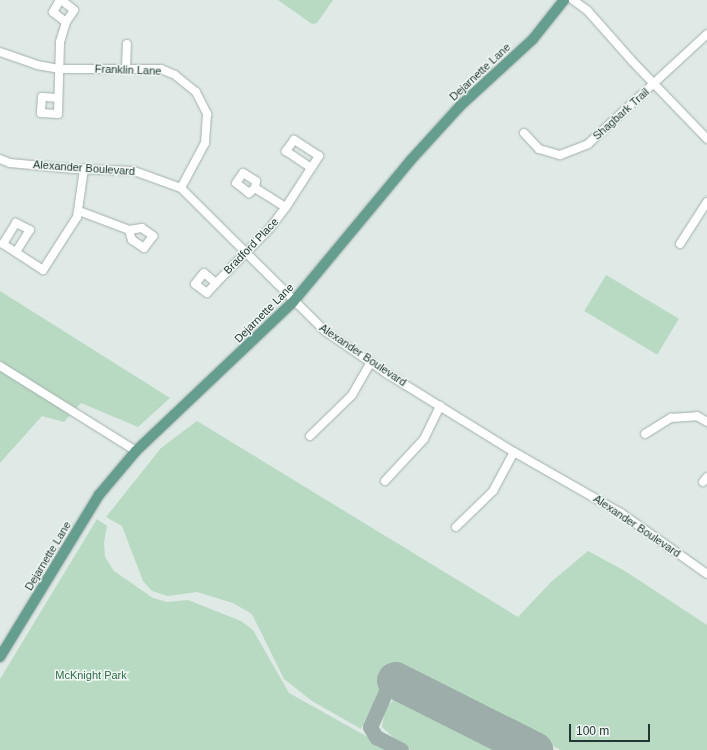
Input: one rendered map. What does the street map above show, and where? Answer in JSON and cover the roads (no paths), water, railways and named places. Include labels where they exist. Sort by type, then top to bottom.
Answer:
[{"type":"main road","name":"Dejarnette Lane","points":[[0,657],[99,495],[136,451],[293,302],[410,161],[460,106],[533,39],[564,0]]},
{"type":"street","points":[[58,98],[60,42],[66,22],[74,10],[60,0],[53,12],[66,22]]},
{"type":"street","points":[[573,0],[587,10],[707,139]]},
{"type":"street","name":"Shagbark Trail","points":[[524,133],[539,149],[560,155],[588,144],[655,84],[707,34]]},
{"type":"street","points":[[126,69],[127,44]]},
{"type":"street","name":"Franklin Lane","points":[[0,52],[37,66],[59,69],[78,67],[161,69],[175,75],[196,92],[207,114],[206,143],[181,188]]},
{"type":"street","name":"Alexander Boulevard","points":[[0,159],[10,163],[84,169],[134,171],[181,188],[293,302],[325,331],[371,362],[514,452],[621,513],[707,574]]},
{"type":"street","name":"Bradford Place","points":[[216,282],[244,252],[270,228],[286,207],[311,168]]},
{"type":"street","points":[[16,252],[43,270],[58,250],[79,212],[84,169]]},
{"type":"street","points":[[255,188],[286,207]]},
{"type":"street","points":[[680,244],[707,202]]},
{"type":"street","points":[[79,212],[129,230]]},
{"type":"street","points":[[310,436],[352,395],[371,362]]},
{"type":"street","points":[[0,366],[136,451]]},
{"type":"street","points":[[385,481],[424,439],[440,406]]},
{"type":"street","points":[[644,434],[671,418],[697,416],[707,422]]},
{"type":"street","points":[[456,527],[492,491],[514,452]]},
{"type":"park label","name":"McKnight Park","points":[[91,675]]}]
